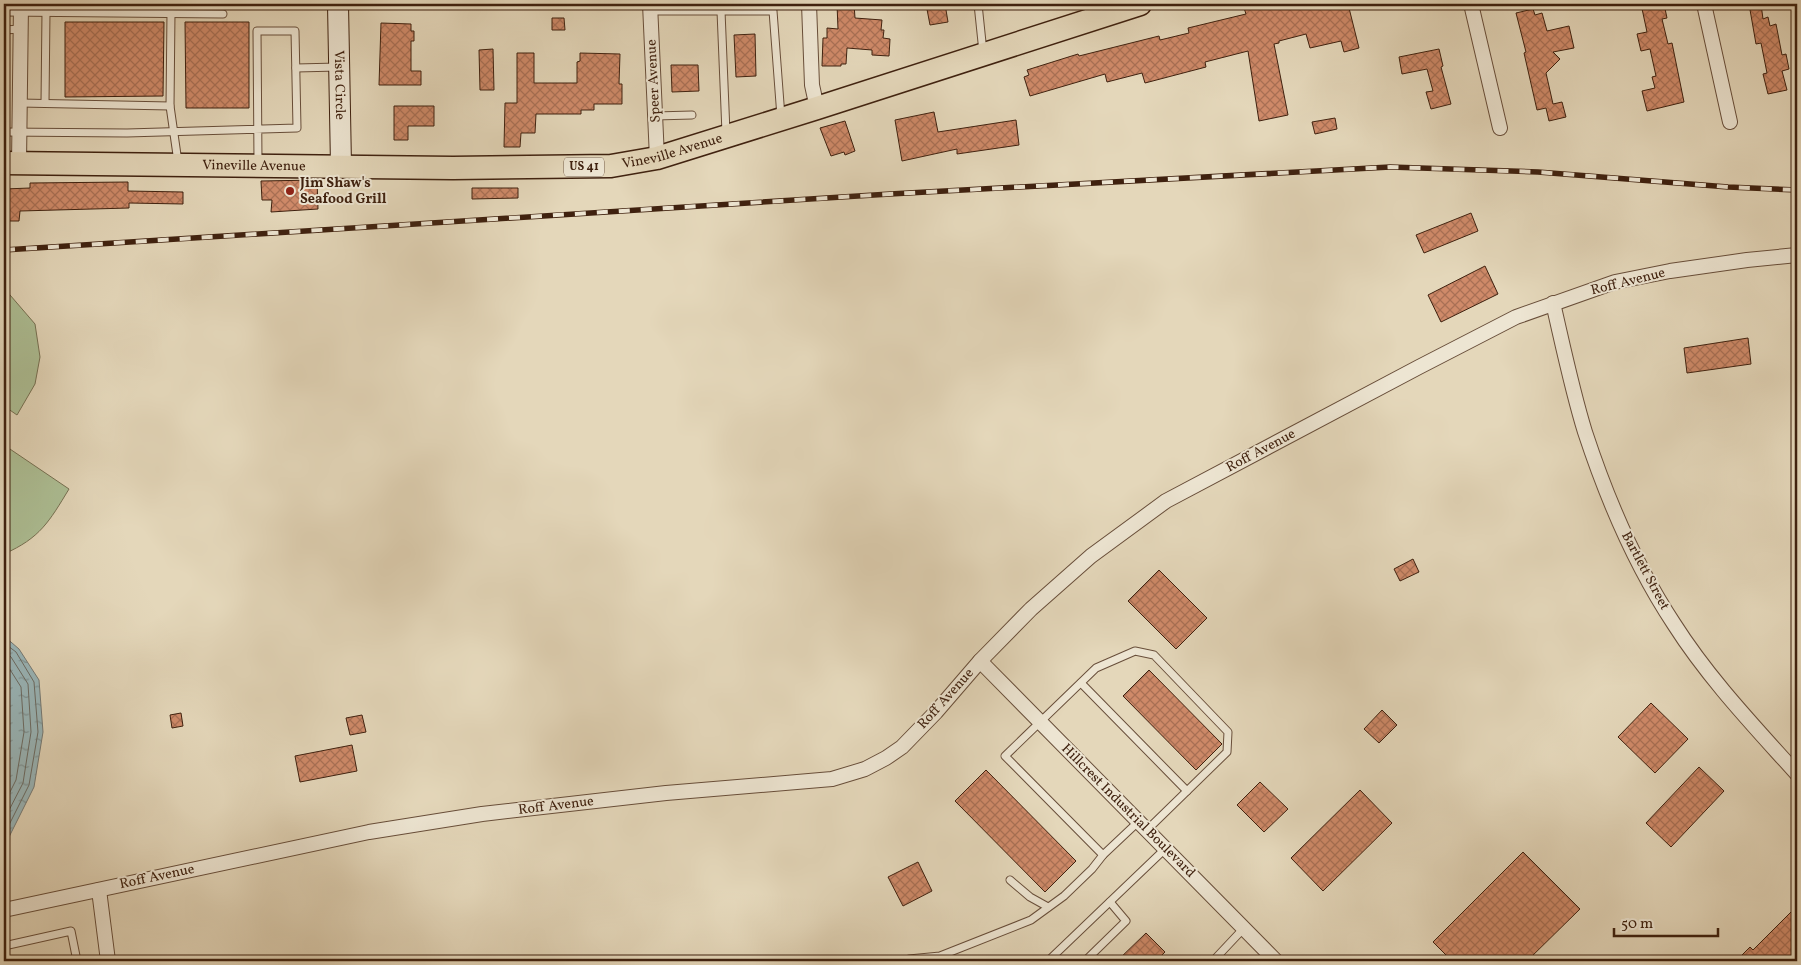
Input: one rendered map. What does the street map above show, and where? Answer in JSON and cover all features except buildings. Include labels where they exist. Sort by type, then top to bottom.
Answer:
[{"type":"main road","name":"Vineville Avenue","points":[[12,163],[453,168],[611,166],[657,158],[726,137],[984,54],[1098,14],[1140,4]]},
{"type":"street","name":"Vista Circle","points":[[338,4],[341,166]]},
{"type":"street","points":[[809,4],[812,85],[817,108]]},
{"type":"street","points":[[1471,4],[1500,128]]},
{"type":"street","points":[[1704,4],[1730,122]]},
{"type":"street","name":"Speer Avenue","points":[[650,7],[657,158]]},
{"type":"street","points":[[12,163],[20,133],[21,8]]},
{"type":"street","name":"Roff Avenue","points":[[4,910],[369,832],[482,814],[666,792],[832,779],[865,769],[902,747],[936,712],[980,661],[1031,609],[1091,556],[1166,501],[1419,366],[1516,317],[1616,282],[1670,271],[1797,255]]},
{"type":"street","name":"Bartlett Street","points":[[1553,303],[1585,432],[1632,552],[1674,624],[1718,685],[1797,774]]},
{"type":"street","name":"Hillcrest Industrial Boulevard","points":[[980,661],[1276,961]]},
{"type":"street","points":[[99,890],[108,961]]},
{"type":"lane","points":[[978,4],[984,54]]},
{"type":"lane","points":[[650,7],[721,11],[772,10],[781,120]]},
{"type":"lane","points":[[4,12],[21,8],[46,12],[223,14]]},
{"type":"lane","points":[[721,11],[726,137]]},
{"type":"lane","points":[[45,103],[46,12]]},
{"type":"lane","points":[[171,14],[170,106],[178,164]]},
{"type":"lane","points":[[4,30],[21,29]]},
{"type":"lane","points":[[4,132],[258,131],[297,128],[295,31],[257,31],[258,131],[258,165]]},
{"type":"lane","points":[[296,68],[339,67]]},
{"type":"lane","points":[[20,103],[170,106]]},
{"type":"lane","points":[[655,116],[692,115]]},
{"type":"lane","points":[[908,959],[940,956],[1031,920],[1064,896],[1092,869],[1103,855],[1187,791],[1227,752],[1228,732],[1154,655],[1135,651],[1096,668],[1005,756],[1103,855]]},
{"type":"lane","points":[[1081,683],[1187,791]]},
{"type":"lane","points":[[1048,961],[1165,848]]},
{"type":"lane","points":[[1010,880],[1030,897],[1048,907]]},
{"type":"lane","points":[[1085,961],[1126,921],[1110,902]]},
{"type":"lane","points":[[1215,960],[1244,928]]},
{"type":"lane","points":[[4,946],[71,931],[77,961]]},
{"type":"green space","points":[[4,288],[35,324],[40,357],[35,384],[17,415],[4,406]]},
{"type":"green space","points":[[4,445],[69,489],[49,520],[35,535],[27,542],[4,554]]},
{"type":"water","points":[[4,636],[19,649],[39,680],[43,732],[34,787],[4,847]]},
{"type":"railway","points":[[4,250],[890,194],[1390,167],[1538,172],[1728,187],[1797,190]]},
{"type":"place","name":"Jim Shaw's Seafood Grill","points":[[290,191]]}]
